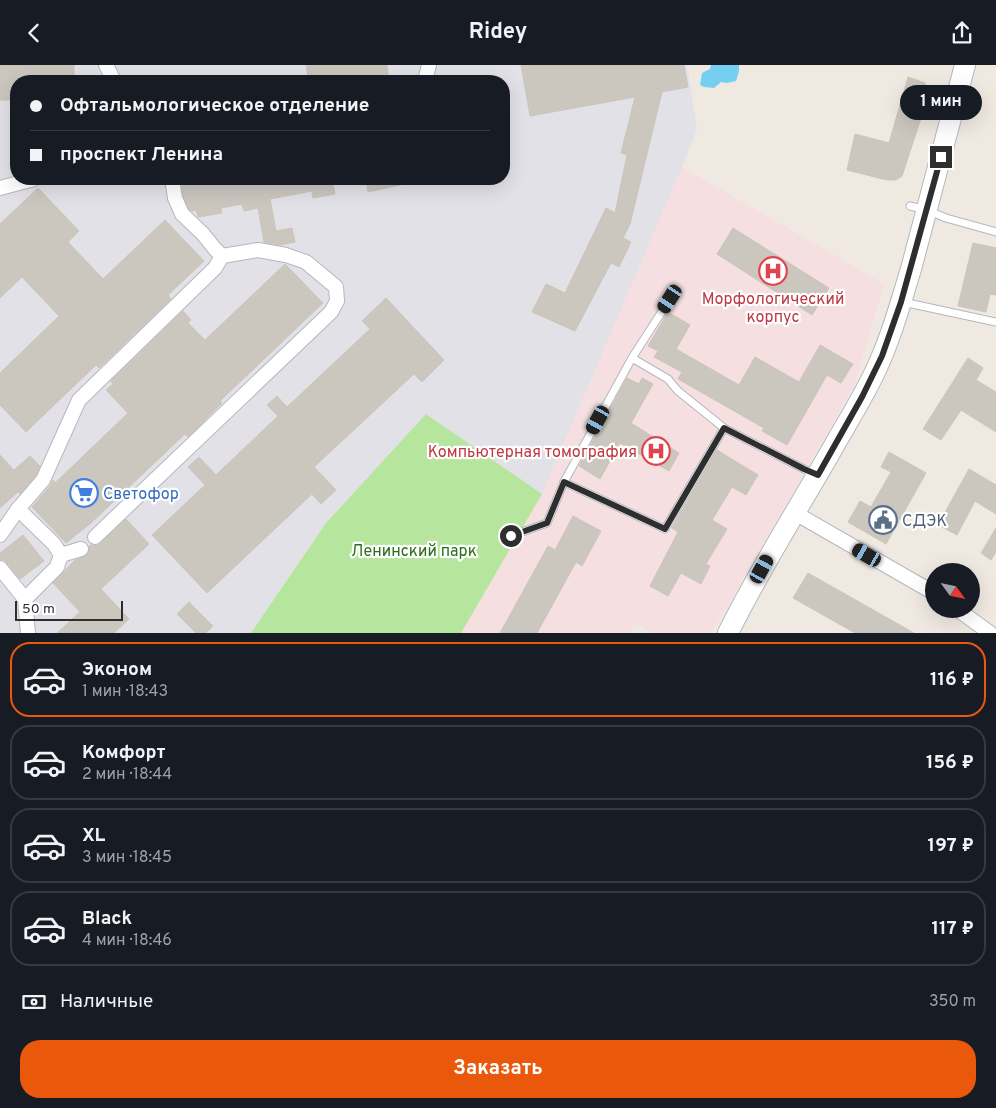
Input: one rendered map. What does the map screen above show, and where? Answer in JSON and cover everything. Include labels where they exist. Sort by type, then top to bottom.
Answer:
[{"type":"main road","points":[[728,633],[743,603],[818,475],[882,356],[901,302],[918,208],[965,65]]},
{"type":"street","points":[[173,185],[175,198],[182,214],[222,256]]},
{"type":"street","points":[[95,537],[331,312],[337,301],[336,287],[306,262],[286,255],[258,250],[222,256]]},
{"type":"street","points":[[0,535],[18,509],[43,480],[79,400],[215,268],[222,256]]},
{"type":"street","points":[[18,509],[54,545],[61,555]]},
{"type":"street","points":[[795,513],[925,588]]},
{"type":"street","points":[[61,555],[81,549]]},
{"type":"street","points":[[25,599],[57,567],[61,555]]},
{"type":"street","points":[[0,569],[25,599],[28,633]]},
{"type":"street","points":[[969,618],[990,633]]},
{"type":"lane","points":[[918,208],[996,232]]},
{"type":"lane","points":[[511,536],[547,523],[564,482],[632,358],[670,299]]},
{"type":"lane","points":[[901,302],[996,322]]},
{"type":"lane","points":[[632,358],[668,379],[678,391],[724,428],[818,475]]},
{"type":"lane","points":[[564,482],[665,529],[724,428]]},
{"type":"shaded area","points":[[0,65],[687,65],[697,129],[542,494],[426,414],[326,523],[251,633],[0,633]]},
{"type":"shaded area","points":[[682,167],[884,284],[854,386],[712,633],[653,633],[636,623],[629,633],[461,633],[542,494]]},
{"type":"green space","name":"Ленинский парк","points":[[426,414],[542,494],[461,633],[251,633],[326,523]]},
{"type":"water","points":[[711,65],[739,65],[736,81],[721,82],[714,88],[700,85],[702,73],[710,69]]},
{"type":"building","points":[[0,65],[74,65],[74,75],[10,75],[10,100],[0,100]]},
{"type":"building","points":[[306,65],[387,65],[388,75],[308,75]]},
{"type":"building","points":[[521,65],[684,65],[688,87],[662,92],[630,224],[623,238],[631,242],[619,267],[611,263],[575,331],[532,312],[546,284],[565,293],[606,208],[615,213],[627,155],[621,153],[635,97],[530,116]]},
{"type":"building","points":[[908,77],[925,83],[927,88],[924,109],[902,176],[896,180],[887,180],[847,170],[855,134],[889,143]]},
{"type":"building","points":[[182,185],[333,185],[335,194],[313,198],[312,191],[270,199],[276,231],[292,228],[295,242],[280,245],[264,242],[258,208],[244,211],[242,204],[221,208],[222,213],[198,217],[196,210],[192,211],[189,209],[183,196]]},
{"type":"building","points":[[367,185],[400,185],[368,192]]},
{"type":"building","points":[[38,188],[79,231],[68,242],[103,279],[165,220],[204,261],[168,295],[171,299],[99,368],[96,365],[26,432],[0,405],[0,373],[59,316],[22,277],[0,298],[0,224]]},
{"type":"building","name":"Морфологический корпус","points":[[733,228],[829,288],[812,315],[717,254]]},
{"type":"building","points":[[973,243],[996,248],[996,295],[990,294],[986,312],[958,306]]},
{"type":"building","points":[[285,264],[323,303],[220,401],[222,403],[188,437],[185,434],[91,523],[66,543],[32,507],[53,480],[55,483],[128,413],[106,390],[113,384],[111,381],[183,311],[191,320],[188,323],[205,340]]},
{"type":"building","points":[[386,298],[444,360],[422,382],[414,374],[314,467],[336,490],[321,504],[312,494],[207,593],[152,535],[205,485],[188,467],[199,457],[216,475],[278,416],[267,405],[277,396],[287,407],[370,329],[362,321]]},
{"type":"building","points":[[668,312],[690,325],[676,349],[739,385],[755,357],[799,382],[820,345],[853,364],[841,383],[827,375],[787,445],[762,431],[764,428],[678,379],[682,372],[654,357],[658,351],[648,346]]},
{"type":"building","points":[[968,358],[983,368],[976,380],[996,392],[996,432],[961,410],[941,440],[923,429]]},
{"type":"building","points":[[627,378],[639,384],[642,378],[653,384],[631,423],[679,453],[669,471],[620,443],[600,479],[579,466]]},
{"type":"building","points":[[717,450],[758,475],[746,495],[732,487],[712,520],[727,529],[706,564],[710,566],[701,584],[681,573],[668,596],[650,586],[678,532],[672,528]]},
{"type":"building","points":[[889,452],[926,473],[886,544],[848,522],[860,501],[871,507],[891,472],[881,467]]},
{"type":"building","points":[[0,455],[14,470],[30,456],[40,466],[36,475],[20,494],[18,492],[0,508]]},
{"type":"building","points":[[969,469],[996,485],[996,514],[975,501],[957,535],[938,525]]},
{"type":"building","points":[[573,516],[601,531],[582,566],[576,562],[537,633],[500,633],[548,546],[555,550]]},
{"type":"building","points":[[126,519],[149,544],[101,589],[129,619],[114,633],[57,633],[80,612],[53,583],[75,560],[87,555],[89,546],[97,546]]},
{"type":"building","points":[[996,528],[996,552],[991,560],[981,553]]},
{"type":"building","points":[[23,535],[44,561],[20,579],[4,560],[0,559],[0,553]]},
{"type":"building","points":[[808,573],[914,633],[855,633],[793,598]]},
{"type":"building","points":[[189,602],[213,626],[206,633],[196,633],[177,614]]},
{"type":"place","name":"Морфологический корпус","points":[[773,271]]},
{"type":"place","name":"Компьютерная томография","points":[[656,451]]},
{"type":"place","name":"Светофор","points":[[84,493]]},
{"type":"place","name":"СДЭК","points":[[883,520]]},
{"type":"route","points":[[511,536],[547,523],[564,482],[665,529],[724,428],[818,475],[862,397],[882,356],[911,269],[941,157]]}]
